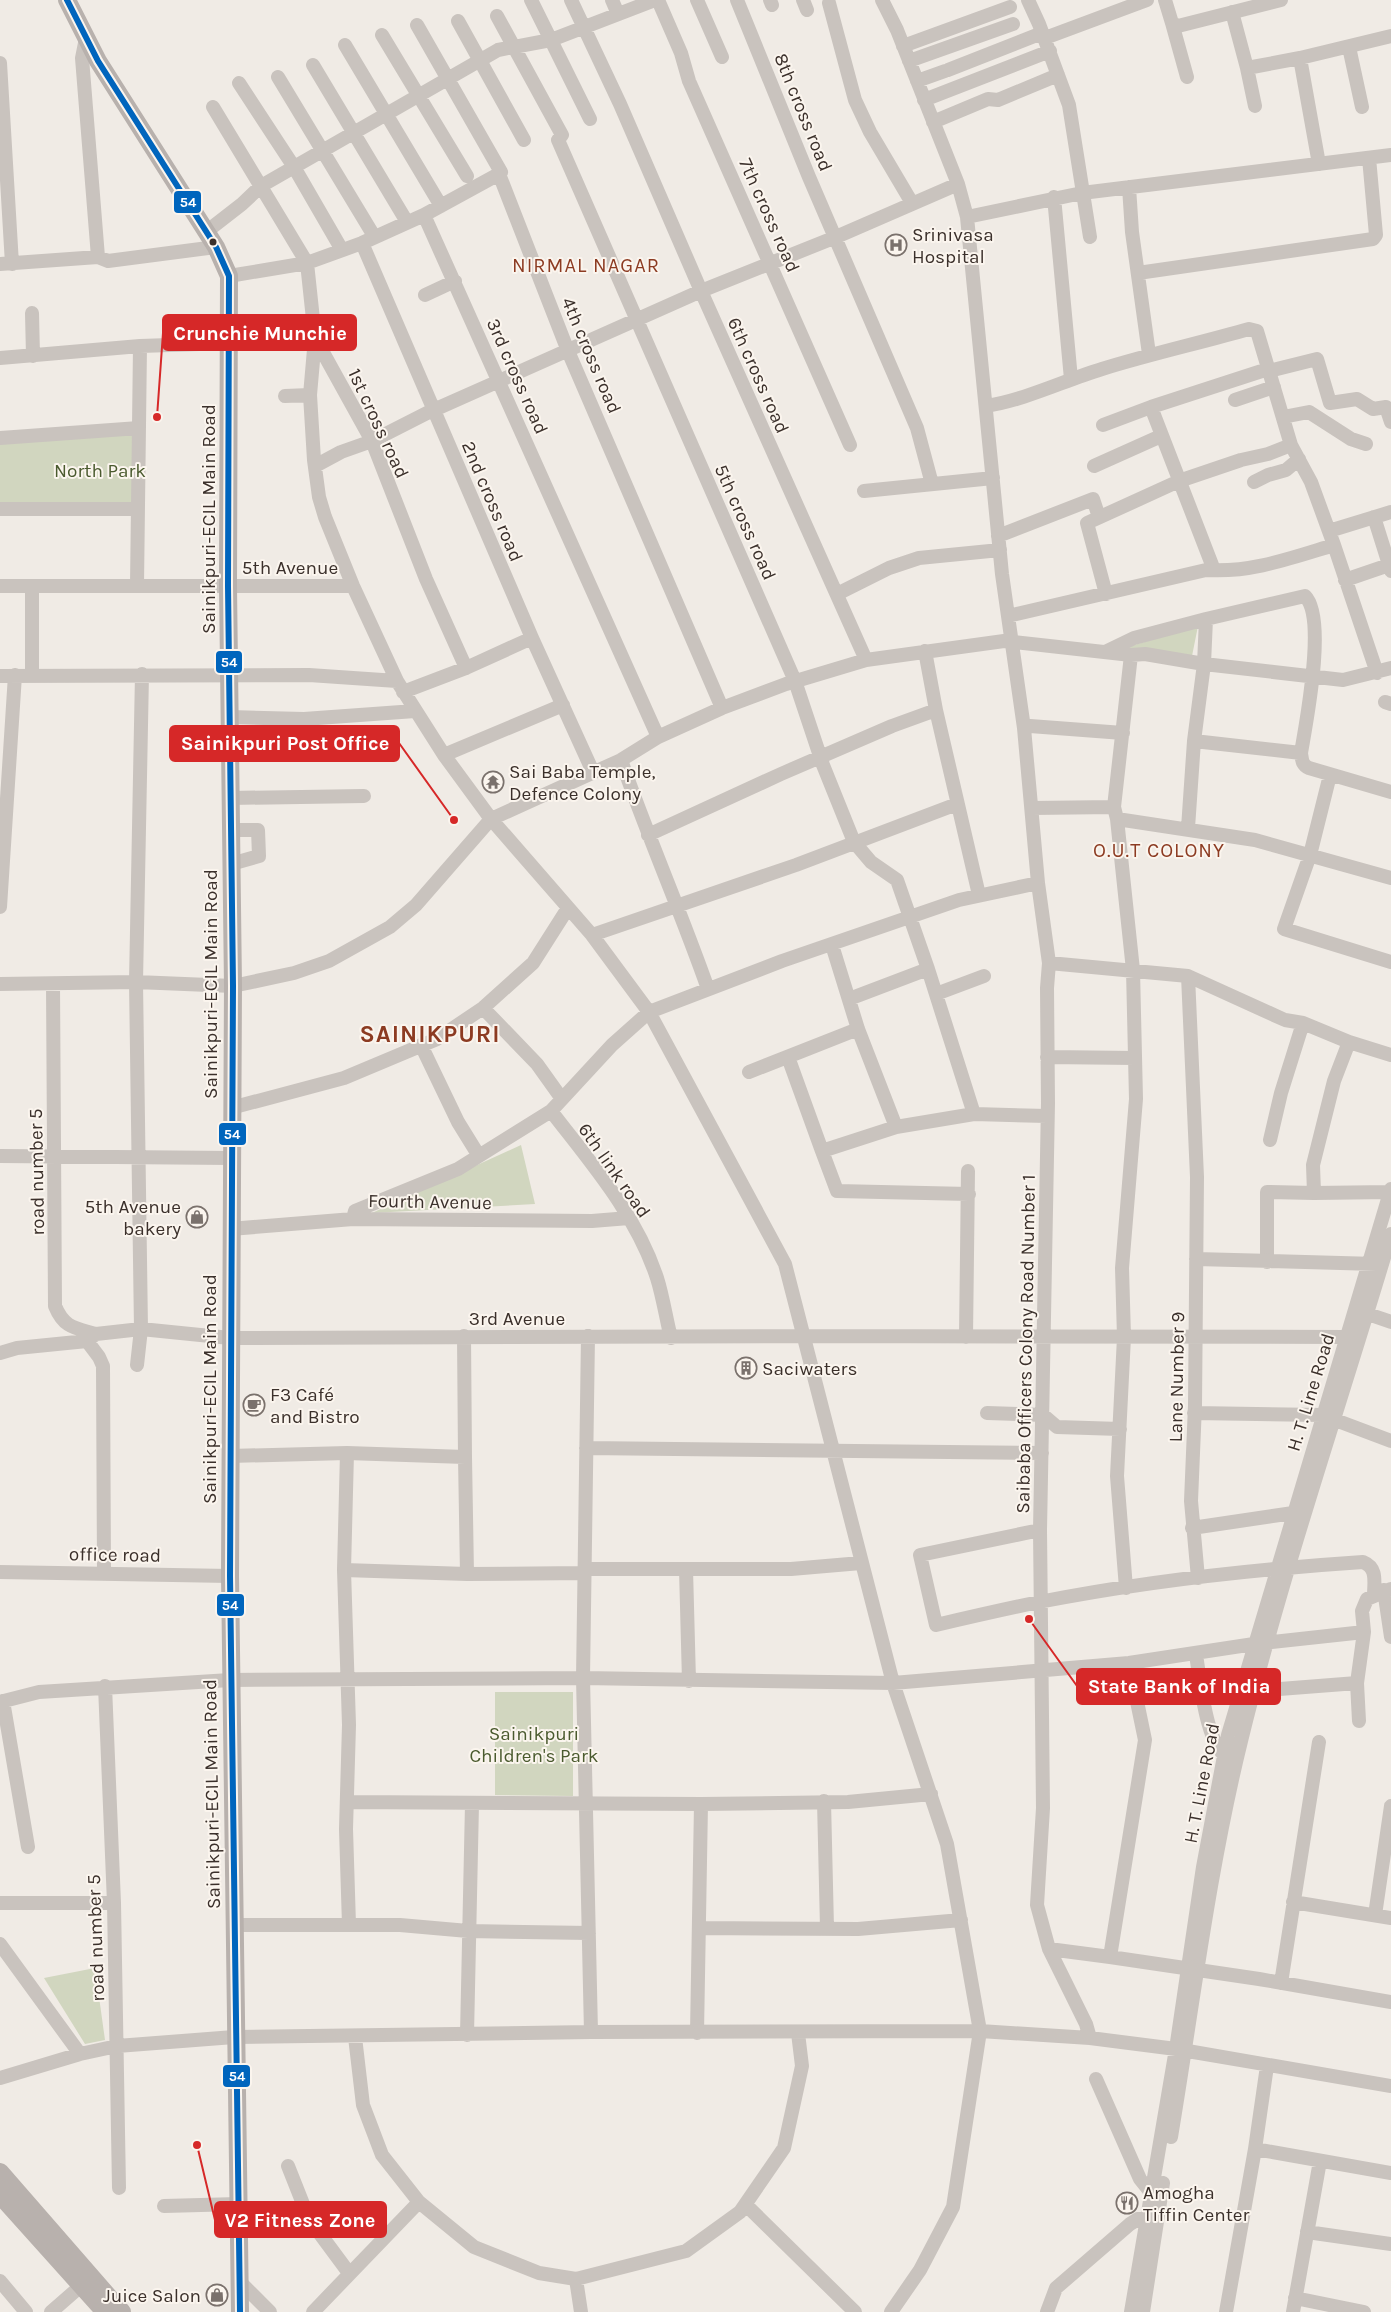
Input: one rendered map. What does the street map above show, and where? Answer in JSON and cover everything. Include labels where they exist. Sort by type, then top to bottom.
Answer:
[{"type":"main road","name":"Sainikpuri-ECIL Main Road","points":[[67,0],[86,38],[211,240],[229,276],[228,586],[233,986],[230,1229],[230,1680],[234,2037],[240,2312]]},
{"type":"main road","points":[[0,2172],[122,2312]]},
{"type":"main road","points":[[0,2195],[105,2312]]},
{"type":"street","points":[[531,0],[590,119]]},
{"type":"street","points":[[571,0],[582,27]]},
{"type":"street","points":[[612,0],[618,14]]},
{"type":"street","points":[[0,63],[6,264],[98,257],[108,261],[211,240],[242,204],[261,186],[498,50],[551,40],[653,0]]},
{"type":"street","name":"7th cross road","points":[[653,0],[681,52],[689,81],[850,445]]},
{"type":"street","points":[[697,0],[722,57]]},
{"type":"street","name":"8th cross road","points":[[738,0],[809,177],[917,428],[932,484]]},
{"type":"street","name":"Saibaba Officers Colony Road Number 1","points":[[882,0],[903,46],[958,184],[966,217],[999,543],[1024,728],[1038,882],[1049,963],[1040,1530],[1043,1808],[1037,1904],[1049,1949],[1086,2024],[1090,2038]]},
{"type":"street","points":[[1028,0],[1046,41],[1070,106],[1090,237]]},
{"type":"street","points":[[924,100],[1046,41],[1148,0]]},
{"type":"street","points":[[1165,0],[1187,77]]},
{"type":"street","points":[[1172,24],[1178,26],[1281,0]]},
{"type":"street","points":[[829,4],[855,100],[870,132],[912,203]]},
{"type":"street","points":[[903,46],[1010,7]]},
{"type":"street","points":[[1232,12],[1255,106]]},
{"type":"street","name":"5th cross road","points":[[497,16],[562,135],[558,140],[795,681],[820,758],[854,842],[871,862],[897,880],[928,969],[974,1114]]},
{"type":"street","points":[[458,21],[524,140]]},
{"type":"street","points":[[909,61],[1013,24]]},
{"type":"street","name":"4th cross road","points":[[416,25],[502,172],[499,174],[568,351],[722,708]]},
{"type":"street","name":"6th cross road","points":[[582,27],[620,104],[701,291],[866,660]]},
{"type":"street","points":[[382,35],[467,176]]},
{"type":"street","points":[[1247,68],[1300,58],[1391,36]]},
{"type":"street","points":[[86,38],[82,58],[98,257]]},
{"type":"street","points":[[917,82],[946,71],[1046,41]]},
{"type":"street","points":[[345,45],[441,206]]},
{"type":"street","points":[[1349,47],[1362,107]]},
{"type":"street","points":[[1300,58],[1319,164]]},
{"type":"street","points":[[313,64],[407,222]]},
{"type":"street","points":[[933,122],[988,99],[998,100],[1058,75]]},
{"type":"street","name":"2nd cross road","points":[[278,77],[323,150],[368,240],[434,410],[532,638],[593,772]]},
{"type":"street","points":[[239,83],[294,167],[342,250]]},
{"type":"street","points":[[214,107],[307,263]]},
{"type":"street","points":[[966,217],[1054,197],[1391,155]]},
{"type":"street","points":[[1138,272],[1373,239],[1376,235],[1369,158]]},
{"type":"street","points":[[229,276],[307,263],[342,250],[424,215],[499,174]]},
{"type":"street","points":[[315,466],[341,452],[372,441],[434,410],[701,291],[836,237],[958,184]]},
{"type":"street","points":[[1129,187],[1132,232],[1149,354]]},
{"type":"street","points":[[1054,197],[1071,379]]},
{"type":"street","name":"3rd cross road","points":[[424,215],[658,737]]},
{"type":"street","name":"1st cross road","points":[[307,263],[315,338],[372,441],[426,579],[466,668]]},
{"type":"street","points":[[425,295],[455,282]]},
{"type":"street","points":[[32,313],[33,356]]},
{"type":"street","points":[[986,406],[1007,403],[1071,379],[1149,354],[1249,329],[1257,331],[1291,445],[1311,482],[1377,673]]},
{"type":"street","points":[[315,338],[310,395],[319,497],[325,517],[353,586],[400,687],[444,755],[491,819],[592,936],[649,1012],[785,1264],[893,1683],[947,1844],[980,2032],[952,2207],[920,2270],[891,2312]]},
{"type":"street","points":[[0,358],[140,346],[230,343]]},
{"type":"street","points":[[137,585],[140,346]]},
{"type":"street","points":[[1103,426],[1151,407],[1268,370],[1317,359],[1330,403],[1357,399],[1373,409],[1386,407],[1391,422]]},
{"type":"street","points":[[1235,400],[1274,387]]},
{"type":"street","points":[[285,396],[310,395]]},
{"type":"street","points":[[1151,407],[1214,570]]},
{"type":"street","points":[[1283,417],[1309,412],[1352,439],[1366,444]]},
{"type":"street","points":[[0,438],[139,428]]},
{"type":"street","points":[[1094,466],[1161,436]]},
{"type":"street","points":[[1106,594],[1087,523],[1178,480],[1241,460],[1268,454],[1291,445]]},
{"type":"street","points":[[1254,482],[1268,475],[1286,470],[1299,459]]},
{"type":"street","points":[[864,491],[993,478]]},
{"type":"street","points":[[837,594],[889,568],[919,558],[999,543],[1093,499],[1100,517]]},
{"type":"street","points":[[0,509],[138,510]]},
{"type":"street","points":[[1329,531],[1391,512]]},
{"type":"street","points":[[1345,580],[1390,568],[1374,517]]},
{"type":"street","points":[[1008,616],[1206,570],[1230,572],[1258,567],[1334,545]]},
{"type":"street","name":"5th Avenue","points":[[0,586],[353,586]]},
{"type":"street","points":[[32,586],[32,675]]},
{"type":"street","points":[[1105,652],[1134,638],[1305,596],[1310,601],[1315,645],[1313,676],[1301,753],[1304,766],[1391,792]]},
{"type":"street","points":[[1188,828],[1194,741],[1204,664],[1206,619]]},
{"type":"street","points":[[0,676],[142,674],[229,677],[309,675],[400,687],[466,668],[532,638]]},
{"type":"street","points":[[0,984],[136,982],[233,986],[294,973],[329,960],[390,927],[416,905],[491,819],[621,760],[658,737],[722,708],[795,681],[866,660],[1004,641],[1131,655],[1145,654],[1204,664],[1343,680],[1391,668]]},
{"type":"street","points":[[925,651],[936,710],[979,896]]},
{"type":"street","points":[[1126,1588],[1117,1476],[1124,1337],[1122,1268],[1136,1099],[1133,970],[1115,813],[1131,655]]},
{"type":"street","points":[[138,1365],[141,1329],[137,1156],[136,982],[142,674]]},
{"type":"street","points":[[0,907],[15,675]]},
{"type":"street","points":[[444,755],[564,705]]},
{"type":"street","points":[[648,835],[719,801],[892,726],[936,710]]},
{"type":"street","points":[[230,717],[304,719],[415,711]]},
{"type":"street","points":[[1024,728],[1030,726],[1123,733]]},
{"type":"street","points":[[1194,741],[1301,753]]},
{"type":"street","points":[[621,760],[648,835],[678,905],[708,989]]},
{"type":"street","points":[[1330,775],[1310,855],[1284,929],[1391,962]]},
{"type":"street","points":[[231,798],[364,796]]},
{"type":"street","points":[[592,936],[796,865],[957,804]]},
{"type":"street","points":[[1032,808],[1115,813],[1255,840],[1391,878]]},
{"type":"street","points":[[231,864],[259,856],[258,830],[232,830]]},
{"type":"street","points":[[353,1219],[355,1211],[369,1204],[458,1169],[551,1111],[612,1045],[649,1012],[832,944],[959,900],[1038,882]]},
{"type":"street","points":[[231,1108],[344,1078],[436,1038],[483,1008],[534,963],[568,908]]},
{"type":"street","points":[[832,944],[858,1029],[896,1128]]},
{"type":"street","points":[[1049,963],[1188,976],[1285,1020],[1303,1023],[1349,1042],[1391,1054]]},
{"type":"street","points":[[849,999],[928,969]]},
{"type":"street","points":[[936,994],[984,976]]},
{"type":"street","name":"Lane Number 9","points":[[1188,976],[1197,1177],[1196,1338],[1191,1501],[1198,1578]]},
{"type":"street","name":"road number 5","points":[[53,984],[55,1306],[61,1319],[71,1327],[92,1338]]},
{"type":"street","points":[[483,1008],[537,1064],[562,1099]]},
{"type":"street","points":[[1270,1140],[1281,1093],[1303,1023]]},
{"type":"street","points":[[749,1072],[858,1029]]},
{"type":"street","points":[[1314,1193],[1313,1165],[1334,1081],[1349,1042]]},
{"type":"street","points":[[421,1045],[458,1122],[479,1156]]},
{"type":"street","points":[[788,1057],[837,1191],[969,1194]]},
{"type":"street","points":[[1047,1057],[1135,1058]]},
{"type":"street","name":"6th link road","points":[[551,1111],[630,1218],[657,1278],[671,1338]]},
{"type":"street","points":[[822,1151],[896,1128],[974,1114],[1047,1116]]},
{"type":"street","points":[[0,1156],[231,1158]]},
{"type":"street","points":[[966,1337],[968,1171]]},
{"type":"street","points":[[1267,1262],[1267,1192],[1391,1191]]},
{"type":"street","name":"H. T. Line Road","points":[[1131,2312],[1156,2195],[1230,1758],[1282,1568],[1375,1264],[1391,1191]]},
{"type":"street","name":"Fourth Avenue","points":[[230,1229],[353,1219],[592,1221],[630,1218]]},
{"type":"street","name":"H. T. Line Road","points":[[1375,1264],[1391,1234]]},
{"type":"street","points":[[1196,1259],[1375,1264]]},
{"type":"street","points":[[1360,1311],[1391,1322]]},
{"type":"street","name":"3rd Avenue","points":[[0,1353],[17,1348],[141,1329],[230,1338],[1044,1336],[1351,1339]]},
{"type":"street","points":[[464,1336],[467,1574]]},
{"type":"street","points":[[588,1336],[583,1678],[591,2032]]},
{"type":"street","points":[[92,1338],[103,1366],[104,1572]]},
{"type":"street","points":[[987,1413],[1043,1415],[1057,1427],[1120,1429]]},
{"type":"street","points":[[1194,1413],[1328,1417],[1391,1441]]},
{"type":"street","points":[[586,1448],[1042,1453]]},
{"type":"street","points":[[230,1456],[347,1454],[465,1458]]},
{"type":"street","points":[[347,1454],[344,1570],[349,1725],[347,1802],[349,1925]]},
{"type":"street","points":[[1192,1528],[1299,1512]]},
{"type":"street","points":[[1040,1530],[920,1555],[936,1625],[1040,1602],[1126,1588],[1282,1568],[1363,1562],[1370,1565],[1374,1570],[1383,1592],[1391,1637]]},
{"type":"street","points":[[344,1570],[467,1574],[686,1569],[791,1569],[861,1563]]},
{"type":"street","points":[[686,1569],[690,1681]]},
{"type":"street","name":"office road","points":[[0,1572],[104,1572],[230,1576]]},
{"type":"street","points":[[1359,1721],[1357,1682],[1364,1632],[1362,1611],[1367,1600],[1383,1592]]},
{"type":"street","points":[[28,1847],[1,1701],[39,1692],[105,1686],[230,1680],[347,1678],[583,1678],[893,1683],[1129,1663],[1261,1644],[1364,1632]]},
{"type":"street","name":"H. T. Line Road","points":[[1230,1758],[1254,1691],[1261,1644]]},
{"type":"street","points":[[1196,1654],[1212,1738],[1230,1758]]},
{"type":"street","points":[[1110,1957],[1145,1740],[1129,1663]]},
{"type":"street","points":[[1254,1691],[1357,1682]]},
{"type":"street","name":"road number 5","points":[[105,1686],[114,1903],[119,2188]]},
{"type":"street","points":[[1280,1983],[1319,1742]]},
{"type":"street","points":[[347,1802],[701,1804],[848,1802],[931,1794]]},
{"type":"street","points":[[824,1801],[827,1928]]},
{"type":"street","points":[[467,2035],[472,1804]]},
{"type":"street","points":[[698,2033],[701,1804]]},
{"type":"street","points":[[1375,1915],[1388,1842],[1391,1806]]},
{"type":"street","points":[[1293,1902],[1391,1918]]},
{"type":"street","points":[[0,1903],[114,1903]]},
{"type":"street","points":[[700,1928],[858,1929],[961,1920]]},
{"type":"street","points":[[234,1924],[400,1926],[468,1931],[589,1934]]},
{"type":"street","points":[[0,1944],[80,2054]]},
{"type":"street","points":[[1049,1949],[1280,1983],[1391,2002]]},
{"type":"street","points":[[0,2078],[80,2054],[117,2046],[234,2037],[355,2037],[591,2032],[980,2032],[1090,2038],[1181,2050],[1391,2086]]},
{"type":"street","points":[[355,2037],[364,2105],[382,2155],[419,2202],[474,2247],[539,2273],[576,2280],[686,2251],[740,2212],[784,2148],[802,2066],[798,2033]]},
{"type":"street","points":[[1226,2312],[1255,2149],[1267,2066]]},
{"type":"street","points":[[1096,2079],[1140,2180],[1156,2195]]},
{"type":"street","points":[[1255,2149],[1391,2173]]},
{"type":"street","points":[[1320,2161],[1294,2305],[1364,2312]]},
{"type":"street","points":[[288,2166],[309,2219],[349,2274]]},
{"type":"street","points":[[313,2312],[419,2202]]},
{"type":"street","points":[[164,2206],[238,2204]]},
{"type":"street","points":[[746,2205],[855,2312]]},
{"type":"street","points":[[1047,2312],[1056,2288],[1130,2224],[1152,2217]]},
{"type":"street","name":"H. T. Line Road","points":[[1143,2312],[1152,2217]]},
{"type":"street","points":[[1307,2232],[1391,2244]]},
{"type":"street","points":[[576,2280],[582,2312]]},
{"type":"street","points":[[0,2281],[26,2312]]},
{"type":"street","points":[[240,2282],[270,2312]]},
{"type":"street","points":[[51,2312],[82,2285]]},
{"type":"green space","name":"North Park","points":[[139,428],[138,509],[0,509],[0,438]]},
{"type":"green space","points":[[1198,626],[1192,656],[1124,648]]},
{"type":"green space","points":[[521,1145],[535,1204],[372,1213]]},
{"type":"green space","name":"Sainikpuri Children's Park","points":[[495,1692],[573,1692],[573,1796],[495,1795]]},
{"type":"green space","points":[[95,1968],[105,2040],[85,2044],[44,1978]]},
{"type":"transit line","name":"54","points":[[67,0],[98,61],[216,247],[229,276],[228,586],[233,986],[230,1576],[240,2312]]},
{"type":"place","name":"Srinivasa Hospital","points":[[896,245]]},
{"type":"place","name":"Crunchie Munchie","points":[[157,417]]},
{"type":"place","name":"Sai Baba Temple, Defence Colony","points":[[493,782]]},
{"type":"place","name":"Sainikpuri Post Office","points":[[454,820]]},
{"type":"place","name":"5th Avenue bakery","points":[[197,1217]]},
{"type":"place","name":"Saciwaters","points":[[746,1368]]},
{"type":"place","name":"F3 Café and Bistro","points":[[254,1405]]},
{"type":"place","name":"State Bank of India","points":[[1029,1619]]},
{"type":"place","name":"V2 Fitness Zone","points":[[197,2145]]},
{"type":"place","name":"Amogha Tiffin Center","points":[[1127,2203]]},
{"type":"place","name":"Juice Salon","points":[[217,2295]]},
{"type":"district","name":"NIRMAL NAGAR","points":[[586,265]]},
{"type":"district","name":"O.U.T COLONY","points":[[1159,850]]},
{"type":"district","name":"SAINIKPURI","points":[[430,1034]]}]
